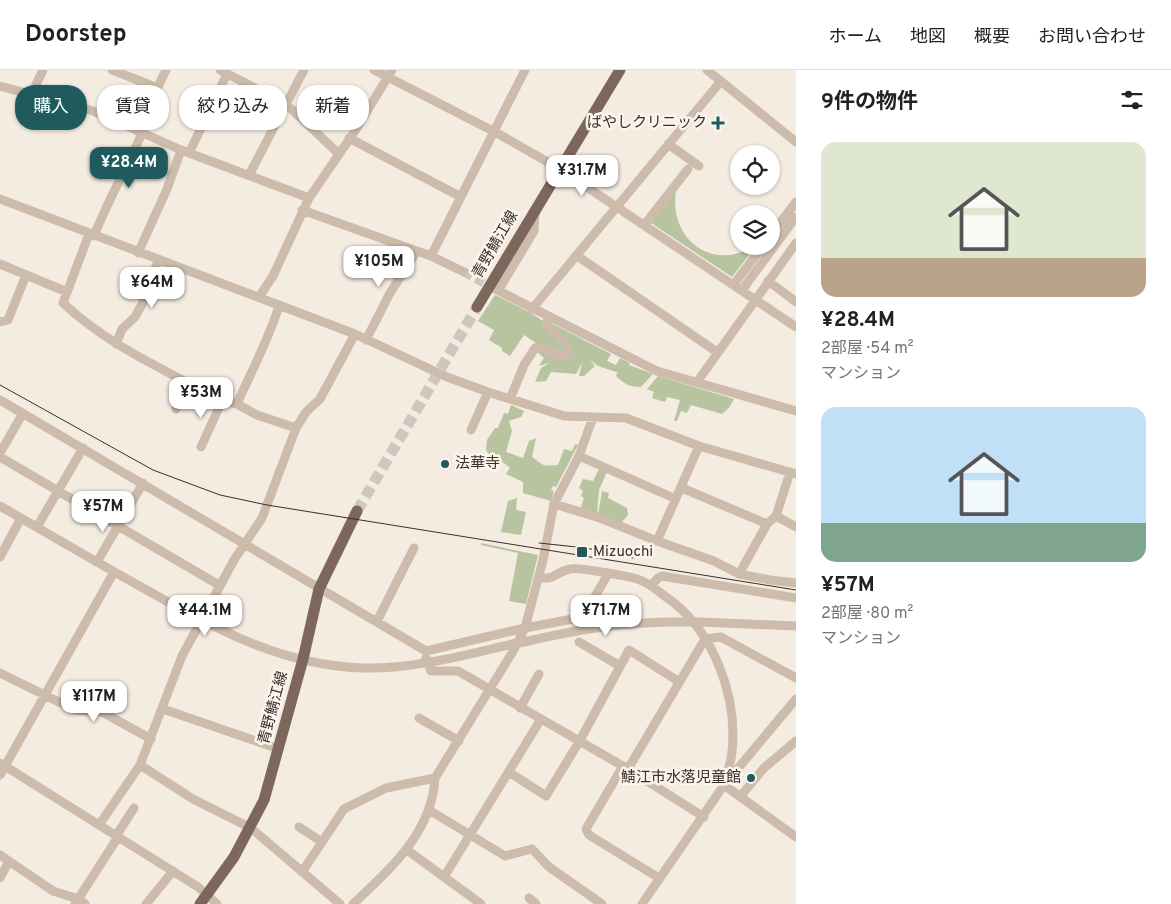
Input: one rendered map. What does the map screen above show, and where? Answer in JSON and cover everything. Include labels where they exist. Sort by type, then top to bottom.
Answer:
[{"type":"main road","name":"青野鯖江線","points":[[477,307],[535,207],[620,70]]},
{"type":"main road","name":"青野鯖江線","points":[[204,900],[251,828],[264,800],[303,659],[319,589],[357,511]]},
{"type":"street","points":[[36,85],[43,70]]},
{"type":"street","points":[[112,70],[122,72],[151,85]]},
{"type":"street","points":[[159,85],[166,70]]},
{"type":"street","points":[[287,102],[304,70]]},
{"type":"street","points":[[374,70],[390,74],[560,169],[795,323]]},
{"type":"street","points":[[431,256],[525,70]]},
{"type":"street","points":[[708,70],[796,142]]},
{"type":"street","points":[[138,253],[224,72],[249,85]]},
{"type":"street","points":[[259,297],[273,276],[309,198],[350,138],[390,74]]},
{"type":"street","points":[[532,309],[721,81]]},
{"type":"street","points":[[0,86],[15,90]]},
{"type":"street","points":[[287,105],[339,154]]},
{"type":"street","points":[[87,109],[185,152],[309,198]]},
{"type":"street","points":[[249,175],[272,130]]},
{"type":"street","points":[[139,132],[125,173],[91,235],[63,303],[98,334],[129,353],[222,401],[237,404],[257,415],[296,428]]},
{"type":"street","points":[[350,138],[461,197]]},
{"type":"street","points":[[668,144],[698,166]]},
{"type":"street","points":[[645,224],[688,169]]},
{"type":"street","points":[[0,199],[158,261],[259,297],[354,334],[447,377],[510,400],[564,416],[619,417],[643,420],[699,446],[793,473],[776,516],[767,524],[739,574]]},
{"type":"street","points":[[780,223],[796,202]]},
{"type":"street","points":[[535,207],[534,231],[496,290],[656,373],[696,382],[796,410]]},
{"type":"street","points":[[302,210],[431,256],[464,272]]},
{"type":"street","points":[[738,287],[796,217]]},
{"type":"street","points":[[696,382],[796,243]]},
{"type":"street","points":[[366,340],[390,293],[417,251]]},
{"type":"street","points":[[576,255],[717,352]]},
{"type":"street","points":[[738,287],[758,255]]},
{"type":"street","points":[[116,344],[122,329],[135,317],[142,304],[158,261]]},
{"type":"street","points":[[1,266],[67,292]]},
{"type":"street","points":[[0,322],[8,320],[26,275]]},
{"type":"street","points":[[768,281],[796,302]]},
{"type":"street","points":[[237,404],[266,345],[280,306]]},
{"type":"street","points":[[510,400],[524,365],[535,348],[541,347],[562,357],[568,352],[565,344],[546,325],[548,318]]},
{"type":"street","points":[[99,825],[140,765],[163,709],[171,680],[219,585],[262,518],[296,428],[306,412],[320,399],[354,334]]},
{"type":"street","points":[[176,409],[188,383]]},
{"type":"street","points":[[471,430],[488,392]]},
{"type":"street","points":[[0,400],[426,651],[525,628],[583,617],[608,574]]},
{"type":"street","points":[[201,447],[222,401]]},
{"type":"street","points":[[0,453],[23,413]]},
{"type":"street","points":[[353,904],[390,870],[406,850],[429,810],[434,778],[459,741],[525,628],[554,504],[579,456],[592,417]]},
{"type":"street","points":[[657,541],[699,446]]},
{"type":"street","points":[[37,527],[83,448]]},
{"type":"street","points":[[579,456],[676,499]]},
{"type":"street","points":[[0,457],[116,527],[219,585]]},
{"type":"street","points":[[97,562],[143,483]]},
{"type":"street","points":[[682,488],[767,524]]},
{"type":"street","points":[[554,504],[600,518],[714,561],[739,574],[796,583]]},
{"type":"street","points":[[0,506],[200,622],[264,649],[303,659],[364,668],[426,663],[603,625],[640,622],[700,622],[796,626]]},
{"type":"street","points":[[776,516],[796,527]]},
{"type":"street","points":[[0,558],[21,518]]},
{"type":"street","points":[[377,621],[414,548]]},
{"type":"street","points":[[538,577],[551,579],[572,568],[639,579],[680,606],[705,639],[717,661],[725,684],[732,718],[732,752],[724,785]]},
{"type":"street","points":[[0,775],[3,765],[44,697],[114,572]]},
{"type":"street","points":[[651,586],[662,576],[796,598]]},
{"type":"street","points":[[705,639],[721,637],[796,678]]},
{"type":"street","points":[[659,878],[589,835],[586,830],[705,639]]},
{"type":"street","points":[[579,642],[620,666]]},
{"type":"street","points":[[509,772],[546,796],[579,742],[628,650],[678,681]]},
{"type":"street","points":[[426,651],[426,663],[431,671],[455,670],[625,768],[704,817]]},
{"type":"street","points":[[0,673],[44,697],[75,710],[102,712],[151,739]]},
{"type":"street","points":[[520,708],[540,674]]},
{"type":"street","points":[[642,904],[704,817],[724,785],[796,699]]},
{"type":"street","points":[[163,709],[279,749]]},
{"type":"street","points":[[419,718],[459,741]]},
{"type":"street","points":[[444,877],[541,719]]},
{"type":"street","points":[[740,796],[764,768],[796,741]]},
{"type":"street","points":[[3,765],[173,871],[204,900],[217,904]]},
{"type":"street","points":[[140,765],[193,799],[251,828],[340,904]]},
{"type":"street","points":[[302,872],[344,809],[386,788],[434,778]]},
{"type":"street","points":[[724,785],[796,837]]},
{"type":"street","points":[[0,855],[54,891],[79,902],[134,808]]},
{"type":"street","points":[[429,810],[505,856],[532,849],[549,867],[602,904]]},
{"type":"street","points":[[299,828],[322,842]]},
{"type":"street","points":[[406,850],[444,877],[470,901],[481,904]]},
{"type":"street","points":[[0,878],[9,861]]},
{"type":"street","points":[[146,904],[173,871]]},
{"type":"green space","points":[[676,191],[675,204],[677,216],[687,237],[695,245],[717,255],[749,255],[732,277],[651,223]]},
{"type":"green space","points":[[495,295],[528,311],[548,325],[562,344],[564,355],[533,347],[536,343],[524,335],[510,356],[502,351],[502,348],[489,340],[494,330],[478,321]]},
{"type":"green space","points":[[549,322],[611,354],[607,361],[616,365],[620,358],[630,363],[629,365],[653,374],[641,387],[630,386],[616,376],[618,371],[598,366],[590,360],[595,366],[584,376],[579,376],[582,363],[576,374],[551,372],[546,381],[535,382],[541,368],[549,363],[539,366],[544,358],[535,350],[536,348],[565,360],[569,355]]},
{"type":"green space","points":[[658,376],[734,399],[729,408],[722,414],[691,405],[687,413],[681,411],[677,421],[674,421],[680,400],[667,397],[665,402],[652,398],[654,392],[647,389]]},
{"type":"green space","points":[[511,405],[524,411],[521,417],[509,421],[512,431],[506,452],[523,458],[529,441],[536,438],[532,457],[540,463],[550,466],[558,465],[564,449],[572,451],[575,444],[578,445],[556,487],[553,486],[551,490],[554,491],[551,501],[523,493],[523,482],[506,474],[510,468],[492,457],[486,450],[487,440],[495,428],[498,428],[504,413],[508,414]]},
{"type":"green space","points":[[599,469],[607,472],[599,490],[597,515],[580,510],[584,498],[581,496],[583,491],[579,488],[583,479],[593,481]]},
{"type":"green space","points":[[602,491],[609,493],[608,498],[627,508],[628,515],[621,523],[598,515]]},
{"type":"green space","points":[[517,498],[516,510],[526,512],[521,535],[501,532],[508,501]]},
{"type":"green space","points":[[481,543],[538,555],[526,604],[509,601],[518,553],[481,545]]},
{"type":"tunnel","points":[[464,272],[493,288]]},
{"type":"tunnel","points":[[357,511],[477,307]]},
{"type":"tram line","points":[[0,385],[153,470],[220,495],[267,505],[796,590]]},
{"type":"tram line","points":[[539,543],[586,548],[633,558]]},
{"type":"place","name":"ばやしクリニック","points":[[718,123]]},
{"type":"place","name":"法華寺","points":[[445,464]]},
{"type":"place","name":"Mizuochi","points":[[582,552]]},
{"type":"place","name":"鯖江市水落児童館","points":[[751,778]]}]
